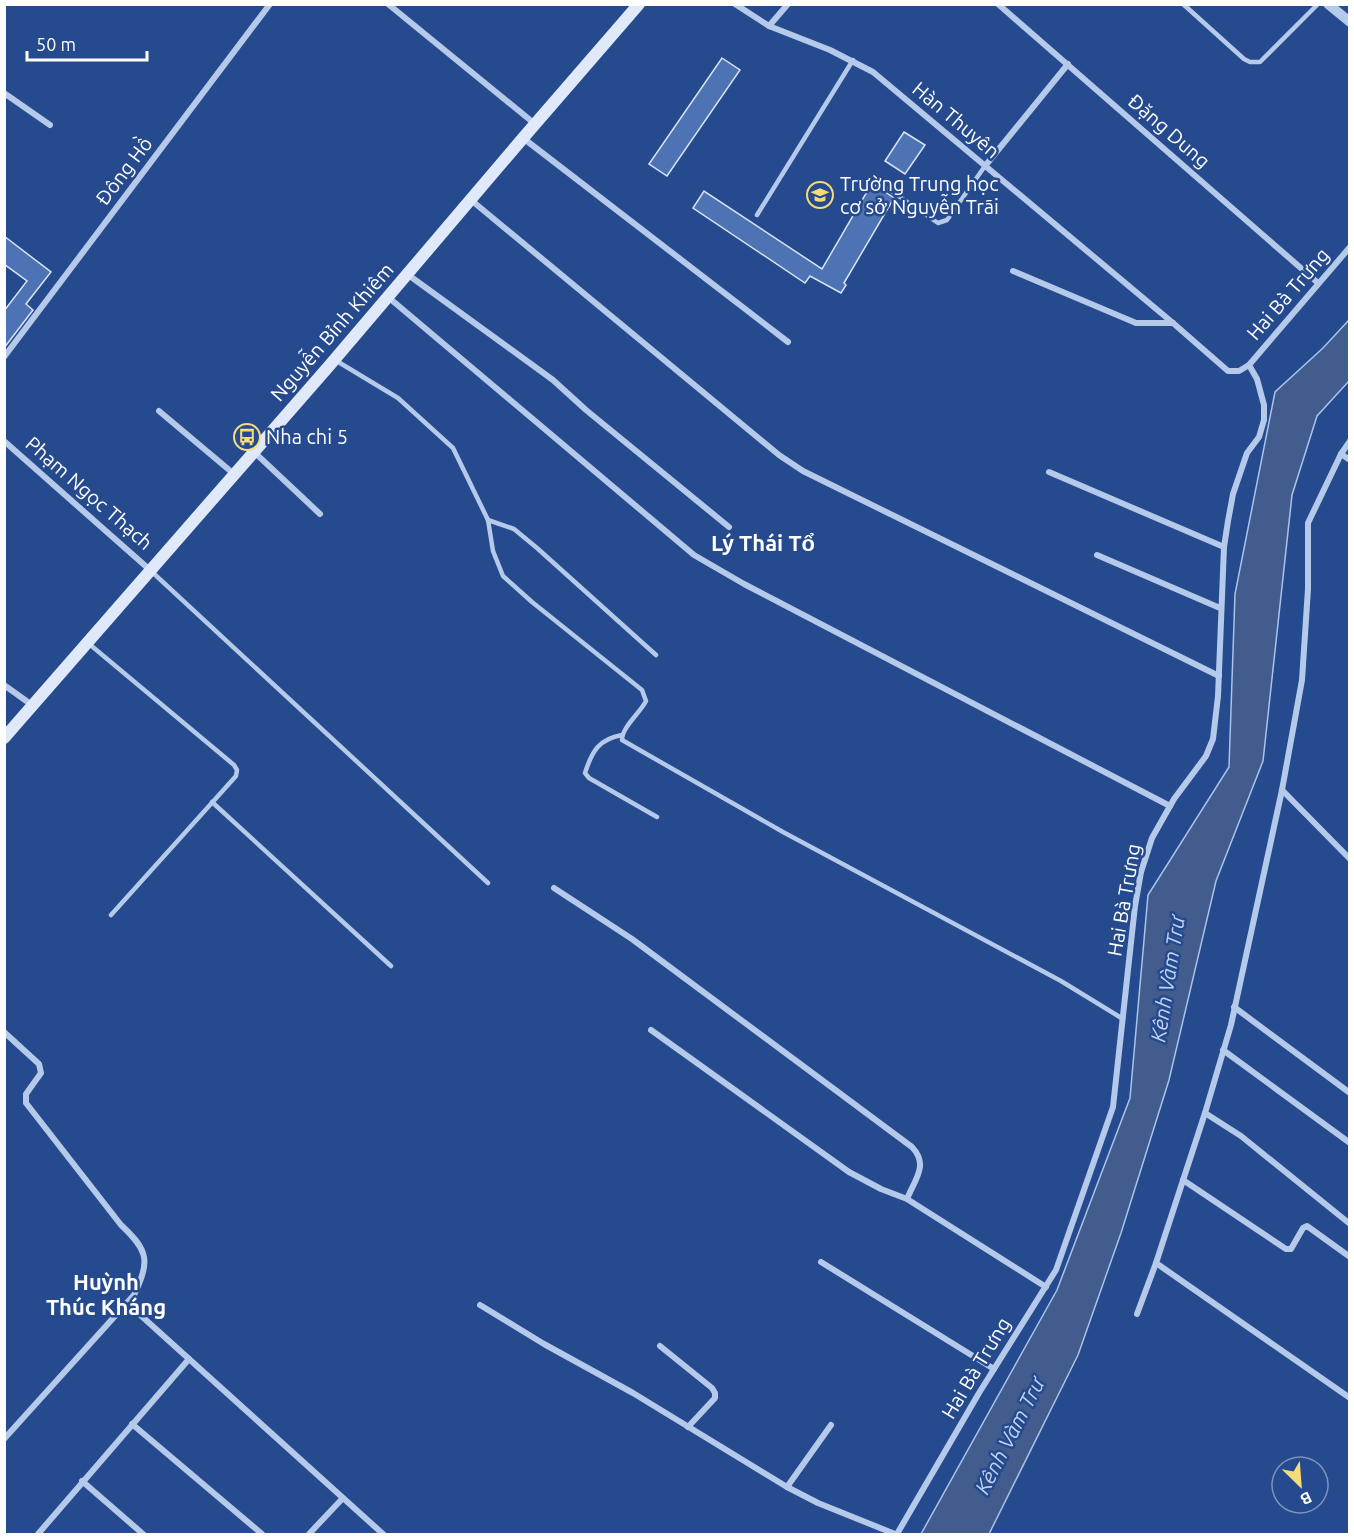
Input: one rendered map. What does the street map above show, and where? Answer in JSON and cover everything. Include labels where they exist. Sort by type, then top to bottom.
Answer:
[{"type":"main road","name":"Nguyễn Bỉnh Khiêm","points":[[4,738],[335,359],[639,4]]},
{"type":"street","name":"Đông Hồ","points":[[4,357],[270,4]]},
{"type":"street","points":[[388,4],[535,124]]},
{"type":"street","name":"Hàn Thuyên","points":[[735,4],[769,26],[853,60],[873,72],[1173,322],[1228,371],[1239,371],[1249,365]]},
{"type":"street","points":[[769,26],[788,4]]},
{"type":"street","name":"Đặng Dung","points":[[998,4],[1318,283]]},
{"type":"street","points":[[1328,4],[1350,22]]},
{"type":"street","points":[[985,166],[1068,64]]},
{"type":"street","points":[[4,93],[50,125]]},
{"type":"street","points":[[523,138],[788,342]]},
{"type":"street","points":[[470,200],[770,448],[795,466],[825,483],[1219,676]]},
{"type":"street","name":"Hai Bà Trưng","points":[[896,1534],[1056,1270],[1113,1107],[1135,906],[1152,838],[1170,806],[1206,756],[1213,739],[1219,676],[1224,548],[1233,494],[1247,453],[1259,436],[1264,420],[1257,379],[1249,365],[1350,247]]},
{"type":"street","points":[[1013,271],[1136,323],[1173,322]]},
{"type":"street","points":[[408,274],[553,380],[586,410],[729,527]]},
{"type":"street","points":[[388,297],[694,555],[744,584],[1170,806]]},
{"type":"street","points":[[159,411],[235,474]]},
{"type":"street","name":"Phạm Ngọc Thạch","points":[[4,441],[151,570]]},
{"type":"street","points":[[1137,1314],[1205,1113],[1234,1008],[1282,790],[1302,680],[1308,589],[1308,522],[1341,454],[1350,441]]},
{"type":"street","points":[[254,452],[320,514]]},
{"type":"street","points":[[1341,454],[1350,460]]},
{"type":"street","points":[[1049,472],[1224,548]]},
{"type":"street","points":[[1097,555],[1220,608]]},
{"type":"street","points":[[4,685],[33,706]]},
{"type":"street","points":[[1282,790],[1350,859]]},
{"type":"street","points":[[554,888],[632,939],[912,1147],[920,1156],[921,1165],[907,1200]]},
{"type":"street","points":[[1234,1008],[1350,1093]]},
{"type":"street","points":[[651,1030],[849,1172],[907,1200],[1046,1287]]},
{"type":"street","points":[[4,1032],[39,1064],[41,1073],[26,1094],[26,1103],[121,1225],[133,1236],[145,1256],[145,1273],[134,1295],[4,1439]]},
{"type":"street","points":[[1223,1050],[1350,1143]]},
{"type":"street","points":[[1205,1113],[1241,1136],[1350,1224]]},
{"type":"street","points":[[1183,1180],[1286,1249],[1291,1249],[1303,1228],[1307,1226],[1350,1257]]},
{"type":"street","points":[[821,1262],[994,1369]]},
{"type":"street","points":[[1156,1263],[1350,1398]]},
{"type":"street","points":[[127,1303],[383,1534]]},
{"type":"street","points":[[480,1305],[544,1344],[633,1393],[788,1487],[818,1503],[896,1534]]},
{"type":"street","points":[[660,1346],[712,1388],[715,1393],[715,1398],[688,1428]]},
{"type":"street","points":[[38,1534],[189,1359]]},
{"type":"street","points":[[132,1424],[262,1534]]},
{"type":"street","points":[[788,1487],[831,1425]]},
{"type":"street","points":[[82,1481],[143,1534]]},
{"type":"street","points":[[309,1534],[342,1498]]},
{"type":"lane","points":[[1183,4],[1244,59],[1256,63],[1260,62],[1318,4]]},
{"type":"lane","points":[[757,215],[853,60]]},
{"type":"lane","points":[[875,180],[938,223],[947,220],[985,166]]},
{"type":"lane","points":[[335,359],[398,398],[453,448],[488,520],[493,551],[502,576],[532,603],[642,690],[646,701],[622,735],[608,738],[598,747],[585,773],[657,817]]},
{"type":"lane","points":[[488,520],[514,530],[537,548],[656,655]]},
{"type":"lane","points":[[151,570],[488,883]]},
{"type":"lane","points":[[88,643],[234,765],[237,770],[236,776],[111,915]]},
{"type":"lane","points":[[622,735],[622,740],[783,832],[968,929],[1123,1018]]},
{"type":"lane","points":[[212,802],[391,966]]},
{"type":"water","name":"Kênh Vàm Trư","points":[[1349,320],[1349,381],[1317,416],[1292,495],[1263,761],[1216,881],[1169,1080],[1121,1233],[1078,1355],[989,1534],[921,1534],[1057,1290],[1130,1098],[1148,895],[1229,767],[1235,594],[1275,392],[1323,348]]},
{"type":"building","points":[[722,58],[740,70],[667,176],[649,164]]},
{"type":"building","points":[[904,132],[925,145],[905,174],[885,161]]},
{"type":"building","points":[[872,183],[894,198],[844,283],[846,285],[841,293],[810,276],[805,283],[693,208],[704,191],[822,269]]},
{"type":"building","points":[[4,236],[51,272],[26,304],[33,310],[4,348],[4,311],[27,281],[4,264]]},
{"type":"place","name":"Trường Trung học cơ sở Nguyễn Trãi","points":[[820,195]]},
{"type":"place","name":"Nha chi 5","points":[[247,437]]},
{"type":"district","name":"Lý Thái Tổ","points":[[763,543]]},
{"type":"district","name":"Huỳnh Thúc Kháng","points":[[106,1294]]}]
